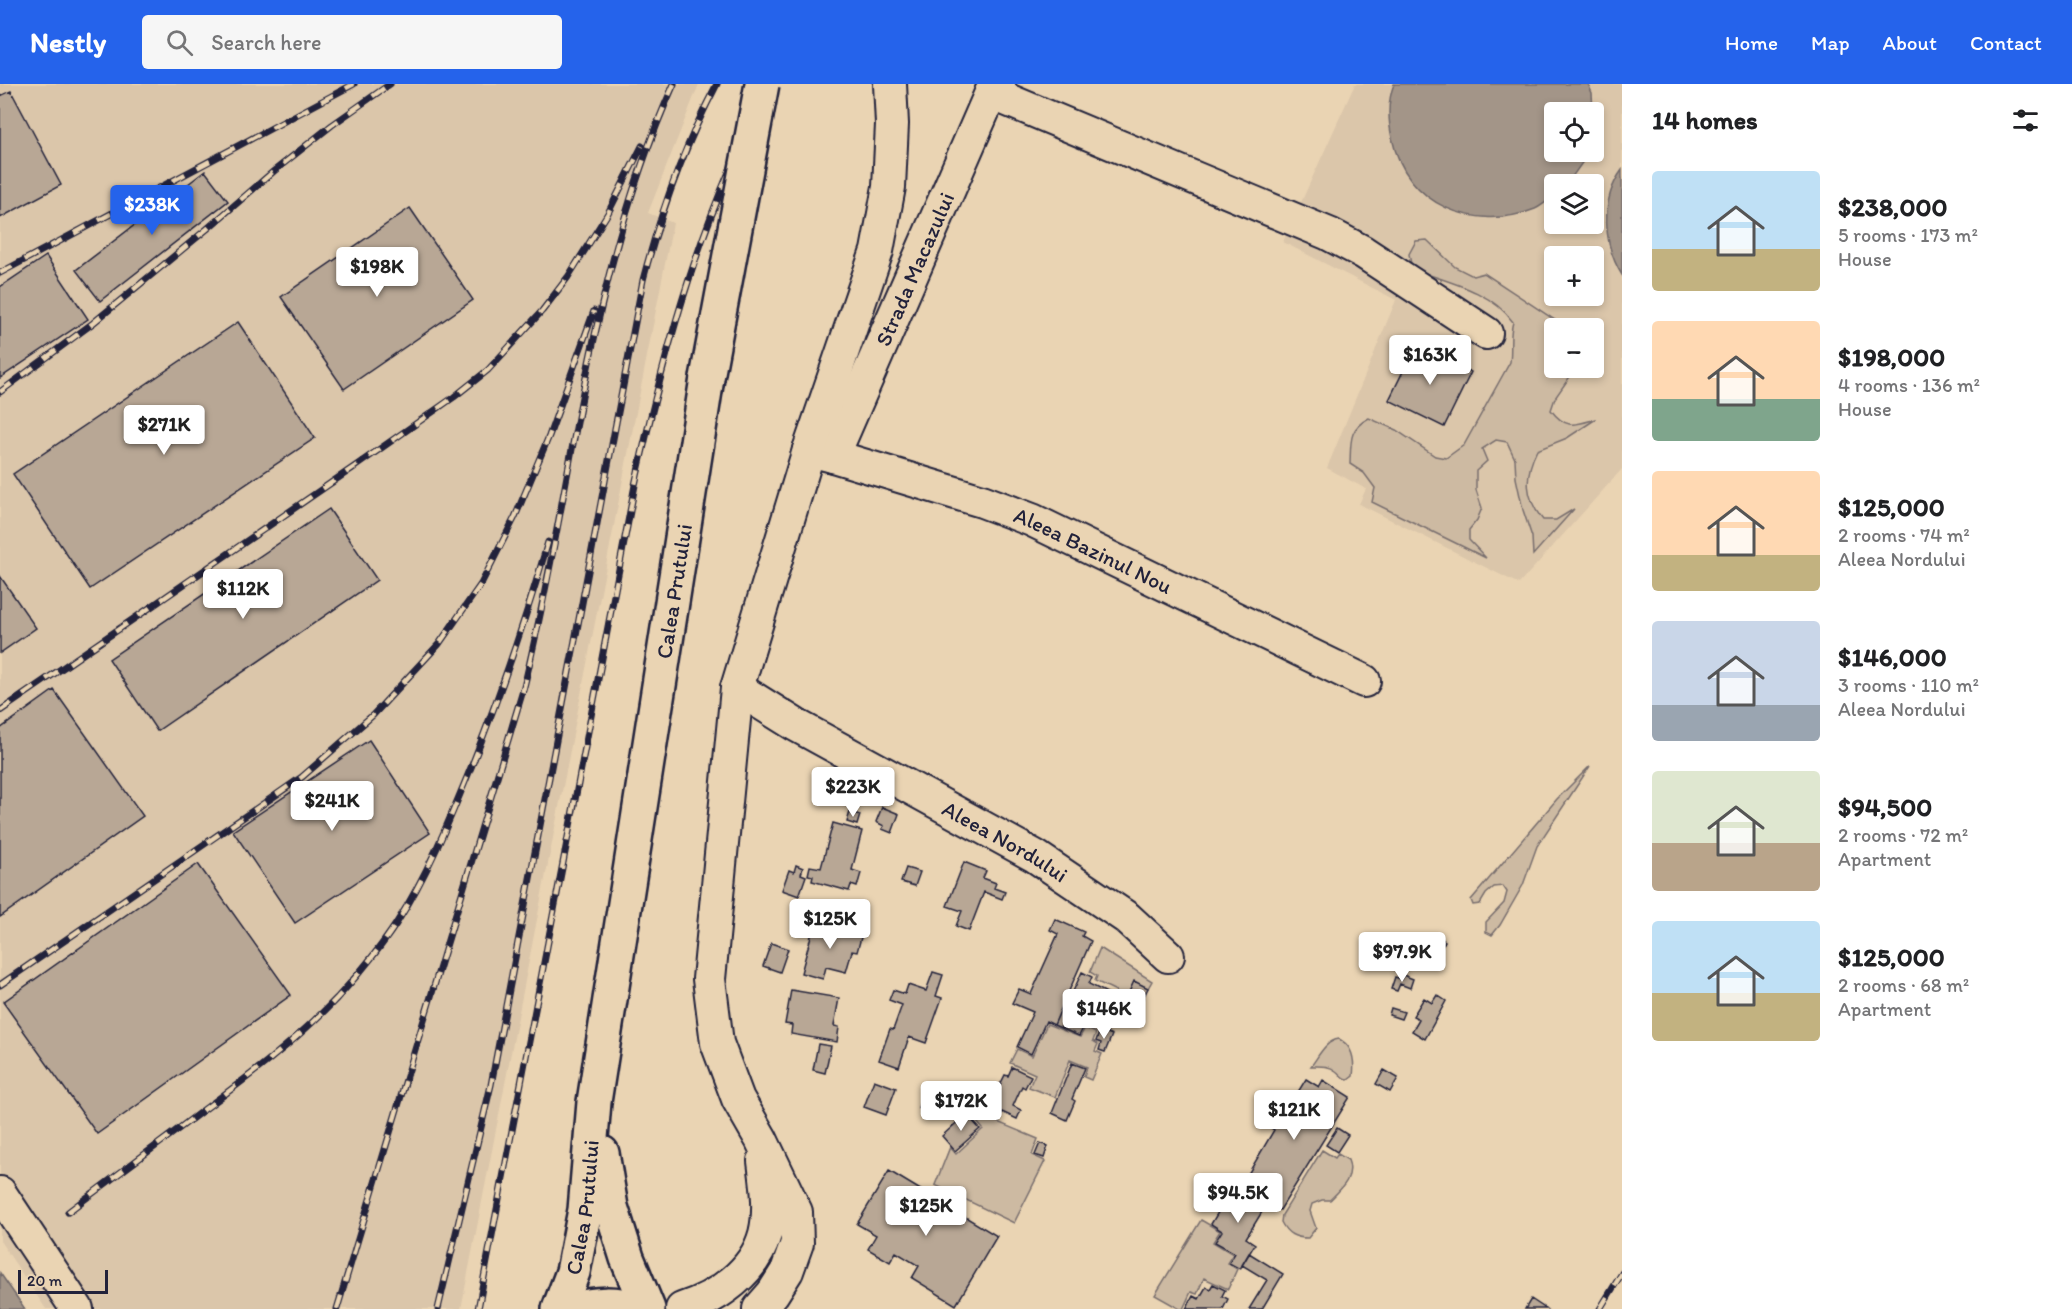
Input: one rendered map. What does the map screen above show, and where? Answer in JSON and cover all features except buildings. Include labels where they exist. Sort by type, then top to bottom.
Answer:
[{"type":"highway","name":"Calea Prutului","points":[[559,1309],[573,1272],[585,1210],[594,1102],[707,378],[762,84]]},
{"type":"highway","name":"Calea Prutului","points":[[594,1102],[610,1207],[627,1258],[648,1309]]},
{"type":"highway","points":[[576,1309],[603,1304],[636,1309]]},
{"type":"street","points":[[759,1309],[787,1271],[797,1243],[796,1212],[761,1139],[738,1099],[717,1043],[709,979],[737,688],[821,453],[877,250],[888,187],[890,84]]},
{"type":"street","points":[[995,89],[1329,234],[1363,252],[1486,333]]},
{"type":"street","name":"Strada Macazului","points":[[821,453],[995,89]]},
{"type":"street","name":"Aleea Bazinul Nou","points":[[821,453],[982,501],[1032,520],[1364,681]]},
{"type":"street","name":"Aleea Nordului","points":[[737,688],[805,730],[1035,856],[1127,918],[1168,956]]},
{"type":"street","points":[[682,1309],[716,1294],[741,1274],[754,1257],[765,1235],[768,1196],[761,1139]]},
{"type":"street","points":[[0,1193],[77,1309]]},
{"type":"shaded area","points":[[0,84],[699,84],[648,213],[673,223],[461,1309],[46,1309],[0,1241]]},
{"type":"shaded area","points":[[1355,84],[1622,84],[1622,469],[1519,584],[1359,504],[1366,489],[1327,468],[1396,300],[1283,242]]},
{"type":"shaded area","points":[[1394,84],[1588,84],[1592,102],[1544,102],[1544,162],[1583,162],[1574,174],[1544,174],[1544,204],[1535,209],[1512,216],[1467,215],[1446,208],[1427,196],[1412,181],[1400,161],[1392,138],[1389,118],[1390,98]]},
{"type":"shaded area","points":[[1622,170],[1622,275],[1608,237],[1607,208],[1615,182]]},
{"type":"shaded area","points":[[1427,240],[1455,267],[1473,276],[1484,273],[1552,318],[1544,318],[1544,378],[1569,378],[1555,398],[1551,410],[1561,421],[1571,424],[1596,419],[1567,438],[1537,450],[1530,469],[1528,486],[1537,512],[1543,520],[1556,520],[1574,509],[1533,555],[1532,537],[1516,478],[1515,459],[1507,442],[1496,440],[1482,449],[1487,461],[1476,471],[1476,490],[1482,508],[1477,520],[1469,530],[1469,540],[1486,558],[1372,502],[1375,488],[1364,473],[1350,464],[1354,432],[1362,422],[1369,418],[1396,430],[1435,456],[1446,458],[1464,445],[1510,362],[1513,322],[1493,302],[1467,288],[1412,269],[1409,254],[1416,241]]},
{"type":"shaded area","points":[[1590,766],[1537,846],[1523,885],[1500,925],[1492,935],[1486,932],[1486,922],[1504,903],[1507,892],[1503,886],[1494,887],[1480,904],[1473,905],[1471,900],[1557,799]]},
{"type":"shaded area","points":[[1100,948],[1152,981],[1148,988],[1134,982],[1126,999],[1115,995],[1116,991],[1095,981],[1097,976],[1090,972]]},
{"type":"shaded area","points":[[1047,1024],[1080,1037],[1085,1028],[1096,1033],[1093,1041],[1098,1044],[1095,1051],[1102,1054],[1091,1080],[1084,1077],[1087,1067],[1070,1060],[1055,1097],[1029,1087],[1035,1074],[1010,1063],[1017,1049],[1032,1056]]},
{"type":"shaded area","points":[[1339,1039],[1350,1050],[1353,1060],[1353,1076],[1348,1080],[1330,1068],[1311,1066],[1326,1046]]},
{"type":"shaded area","points":[[976,1113],[1038,1139],[1032,1155],[1045,1161],[1014,1223],[935,1185],[950,1147],[956,1154],[983,1129],[972,1116]]},
{"type":"shaded area","points":[[1322,1150],[1335,1158],[1338,1154],[1348,1160],[1350,1172],[1342,1187],[1330,1200],[1312,1204],[1310,1211],[1316,1228],[1308,1238],[1295,1236],[1283,1226],[1282,1215]]},
{"type":"shaded area","points":[[1201,1220],[1220,1231],[1213,1242],[1233,1254],[1227,1263],[1237,1269],[1228,1289],[1204,1278],[1197,1294],[1191,1292],[1183,1309],[1180,1309],[1155,1295]]},
{"type":"shaded area","points":[[0,1273],[25,1309],[0,1309]]},
{"type":"railway","points":[[0,273],[354,84]]},
{"type":"railway","points":[[0,392],[93,323],[332,125],[390,84]]},
{"type":"railway","points":[[337,1309],[524,687],[602,305],[621,230],[645,156],[674,84]]},
{"type":"railway","points":[[438,1309],[491,1085],[643,280],[674,180],[717,84]]},
{"type":"railway","points":[[478,1309],[635,485],[659,382],[706,229],[748,131],[772,84]]},
{"type":"railway","points":[[0,711],[357,465],[454,397],[488,370],[542,311],[568,277],[608,213],[642,146]]},
{"type":"railway","points":[[0,985],[302,777],[373,715],[439,644],[481,584],[515,517],[549,436],[594,311]]},
{"type":"railway","points":[[68,1212],[287,1045],[337,998],[389,934],[408,905],[428,866],[472,765],[513,655],[548,542]]},
{"type":"railway","points":[[1600,1309],[1622,1273]]}]
